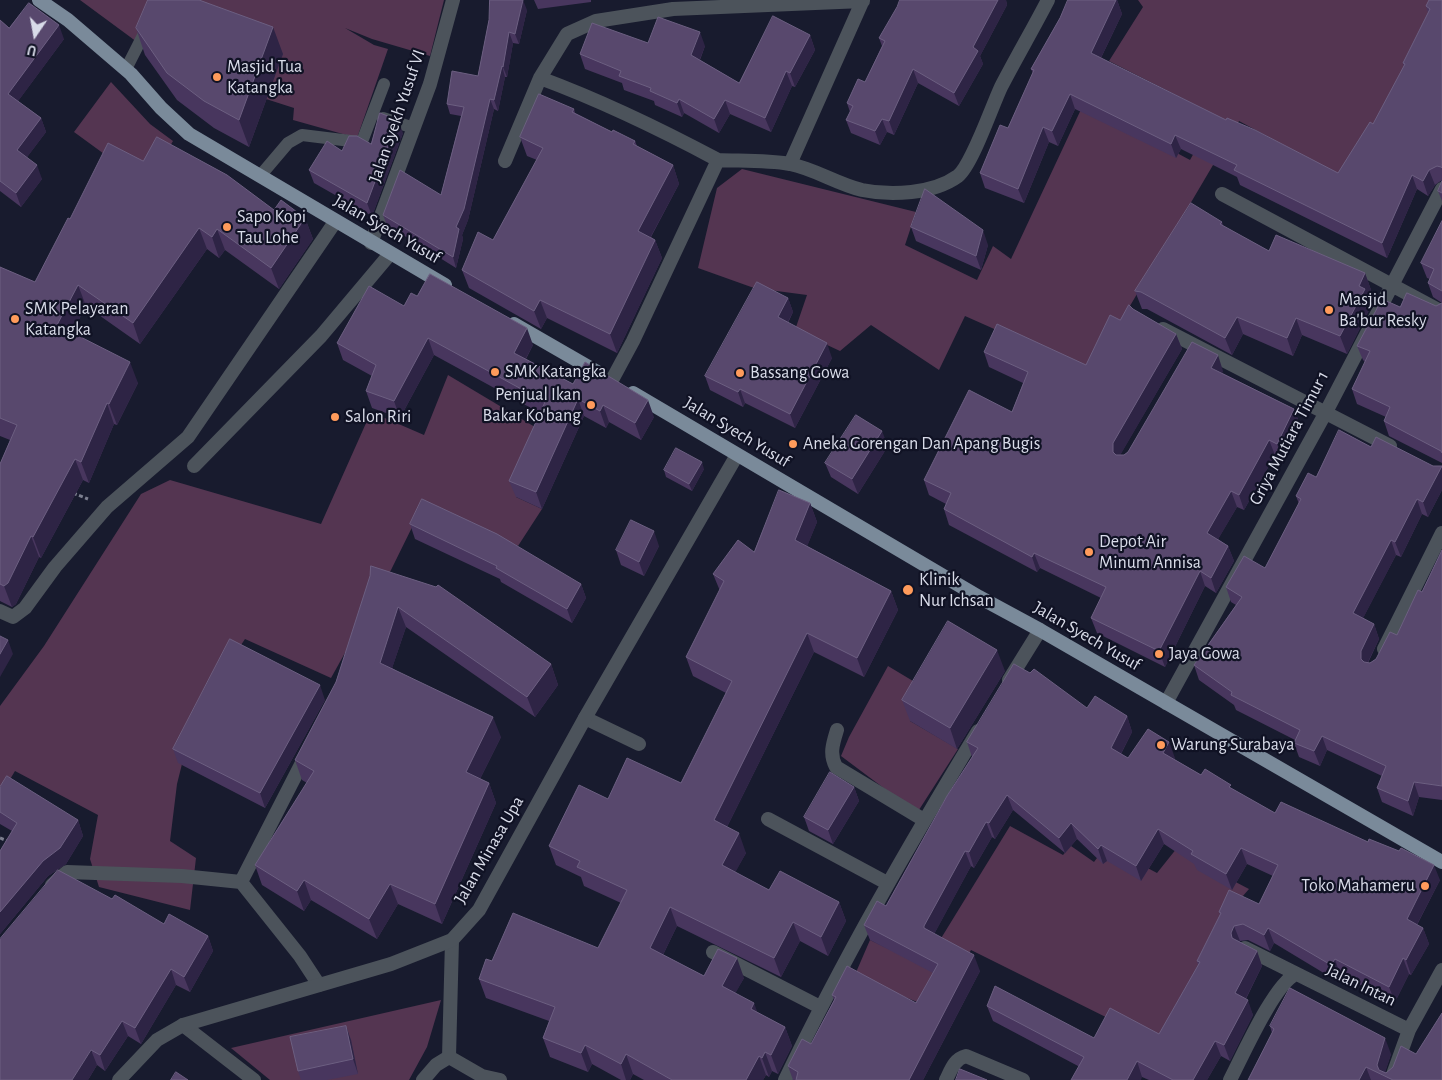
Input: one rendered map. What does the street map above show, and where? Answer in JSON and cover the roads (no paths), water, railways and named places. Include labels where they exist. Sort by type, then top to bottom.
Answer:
[{"type":"main road","name":"Jalan Syech Yusuf","points":[[39,0],[68,20],[126,69],[161,108],[189,134],[458,293]]},
{"type":"main road","name":"Jalan Syech Yusuf","points":[[501,317],[681,419],[737,455],[979,597],[1040,630],[1442,862]]},
{"type":"street","name":"Jalan Syekh Yusuf VI","points":[[371,243],[430,84],[453,0]]},
{"type":"street","points":[[505,161],[540,78],[567,34],[596,21],[673,9],[863,0],[790,164]]},
{"type":"street","points":[[540,78],[578,92],[647,122],[718,160],[790,164],[861,189],[884,193],[927,189],[959,175],[969,159],[1001,88],[1048,0]]},
{"type":"street","points":[[612,380],[633,341],[718,160]]},
{"type":"street","name":"Griya Mutiara Timur 1","points":[[1166,703],[1326,412],[1442,189]]},
{"type":"street","points":[[1222,194],[1442,312]]},
{"type":"street","points":[[0,612],[13,617],[25,608],[55,567],[107,508],[188,437],[335,222]]},
{"type":"street","points":[[194,466],[321,336],[390,254]]},
{"type":"street","points":[[1151,322],[1191,351],[1326,412],[1400,452]]},
{"type":"street","name":"Jalan Minasa Upa","points":[[119,1080],[157,1040],[183,1025],[391,964],[452,940],[479,910],[585,718],[737,455]]},
{"type":"street","points":[[1378,661],[1442,534]]},
{"type":"street","points":[[1004,688],[1040,630]]},
{"type":"street","points":[[585,718],[639,744]]},
{"type":"street","points":[[785,1080],[820,1007],[887,884],[984,722]]},
{"type":"street","points":[[837,730],[832,744],[831,759],[836,766],[924,820]]},
{"type":"street","points":[[241,882],[312,743]]},
{"type":"street","points":[[768,819],[887,884]]},
{"type":"street","points":[[42,897],[55,882],[68,872],[182,876],[241,882],[300,956],[320,985]]},
{"type":"street","points":[[449,1058],[452,940]]},
{"type":"street","name":"Jalan Intan","points":[[1245,948],[1409,1030]]},
{"type":"street","points":[[713,952],[820,1007]]},
{"type":"street","points":[[1391,1080],[1409,1030],[1442,970]]},
{"type":"street","points":[[1230,1080],[1264,1013],[1289,978],[1296,974]]},
{"type":"street","points":[[183,1025],[254,1080]]},
{"type":"street","points":[[946,1080],[954,1063],[959,1058],[966,1056],[1023,1080]]},
{"type":"street","points":[[423,1080],[436,1065],[449,1058]]},
{"type":"street","points":[[449,1058],[482,1076],[500,1080]]},
{"type":"lane","points":[[126,69],[161,0]]},
{"type":"lane","points":[[260,176],[288,143],[302,135],[359,142],[363,139],[384,84]]},
{"type":"lane","points":[[373,114],[414,128]]},
{"type":"place","name":"Masjid Tua Katangka","points":[[217,77]]},
{"type":"place","name":"Sapo Kopi Tau Lohe","points":[[227,227]]},
{"type":"place","name":"Masjid Ba'bur Resky","points":[[1329,310]]},
{"type":"place","name":"SMK Pelayaran Katangka","points":[[15,319]]},
{"type":"place","name":"SMK Katangka","points":[[495,372]]},
{"type":"place","name":"Bassang Gowa","points":[[740,373]]},
{"type":"place","name":"Penjual Ikan Bakar Ko'bang","points":[[591,405]]},
{"type":"place","name":"Salon Riri","points":[[335,417]]},
{"type":"place","name":"Aneka Gorengan Dan Apang Bugis","points":[[793,444]]},
{"type":"place","name":"Depot Air Minum Annisa","points":[[1089,552]]},
{"type":"place","name":"Klinik Nur Ichsan","points":[[908,590]]},
{"type":"place","name":"Jaya Gowa","points":[[1159,654]]},
{"type":"place","name":"Warung Surabaya","points":[[1161,745]]},
{"type":"place","name":"Toko Mahameru","points":[[1425,886]]}]
